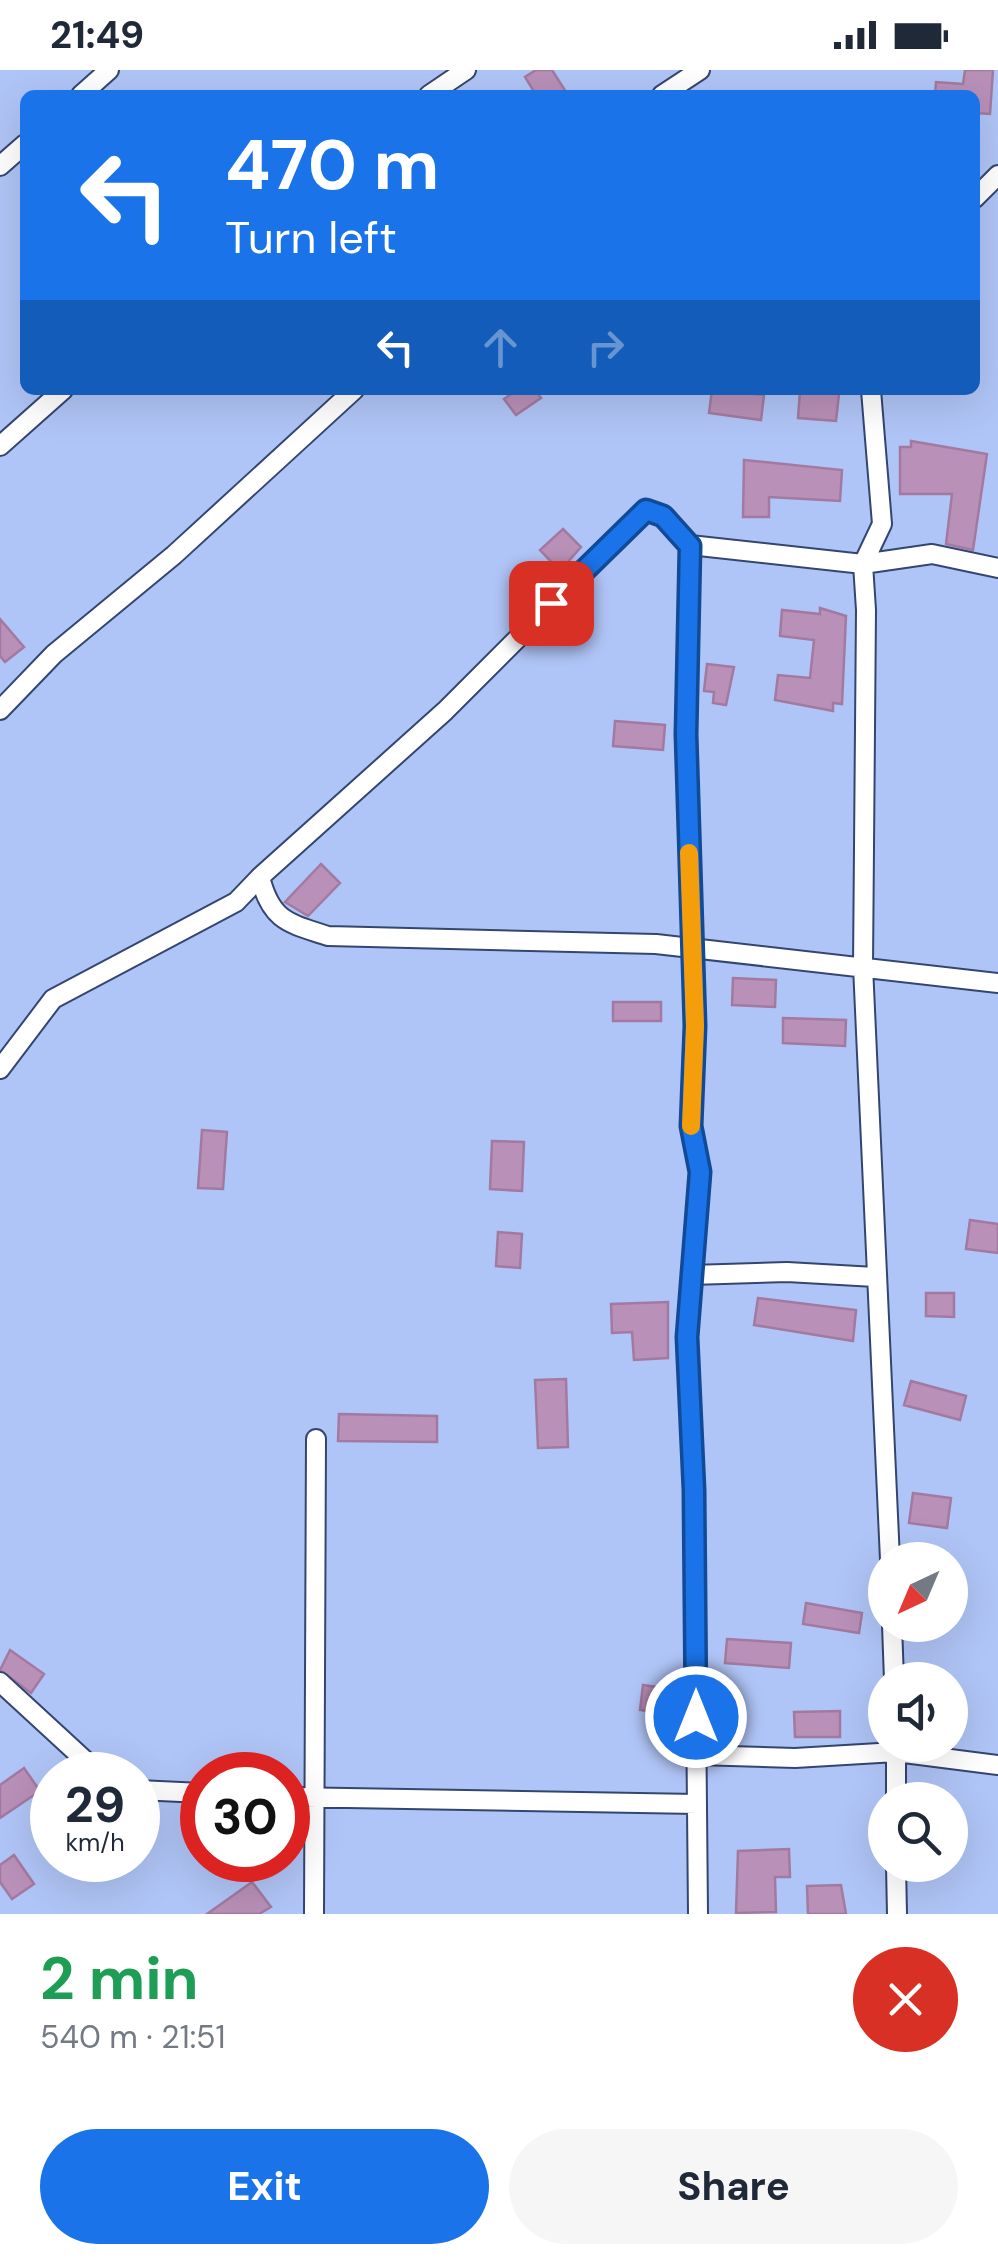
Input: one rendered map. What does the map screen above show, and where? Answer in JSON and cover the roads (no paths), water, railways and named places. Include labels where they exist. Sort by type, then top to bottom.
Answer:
[{"type":"street","points":[[87,90],[110,70]]},
{"type":"street","points":[[436,90],[466,70]]},
{"type":"street","points":[[670,90],[700,70]]},
{"type":"street","points":[[0,166],[20,148]]},
{"type":"street","points":[[980,193],[998,175]]},
{"type":"street","points":[[0,446],[57,395]]},
{"type":"street","points":[[0,710],[54,654],[174,556],[349,395]]},
{"type":"street","points":[[871,395],[882,524],[862,564],[866,630],[862,966],[889,1542]]},
{"type":"street","points":[[0,1069],[53,1000],[236,902],[446,711],[632,518],[646,510],[663,516],[690,546],[862,564],[932,554],[998,568]]},
{"type":"street","points":[[690,546],[686,734],[695,1026],[691,1126],[700,1172],[687,1337],[694,1490],[698,1914]]},
{"type":"street","points":[[260,877],[267,906],[287,922],[328,936],[506,938],[692,947],[998,983]]},
{"type":"street","points":[[691,1275],[787,1272],[875,1277]]},
{"type":"street","points":[[314,1914],[316,1439]]},
{"type":"street","points":[[0,1682],[76,1752]]},
{"type":"street","points":[[696,1755],[795,1758],[868,1751]]},
{"type":"street","points":[[968,1761],[998,1766]]},
{"type":"street","points":[[310,1798],[697,1804]]},
{"type":"street","points":[[896,1882],[896,1914]]}]
